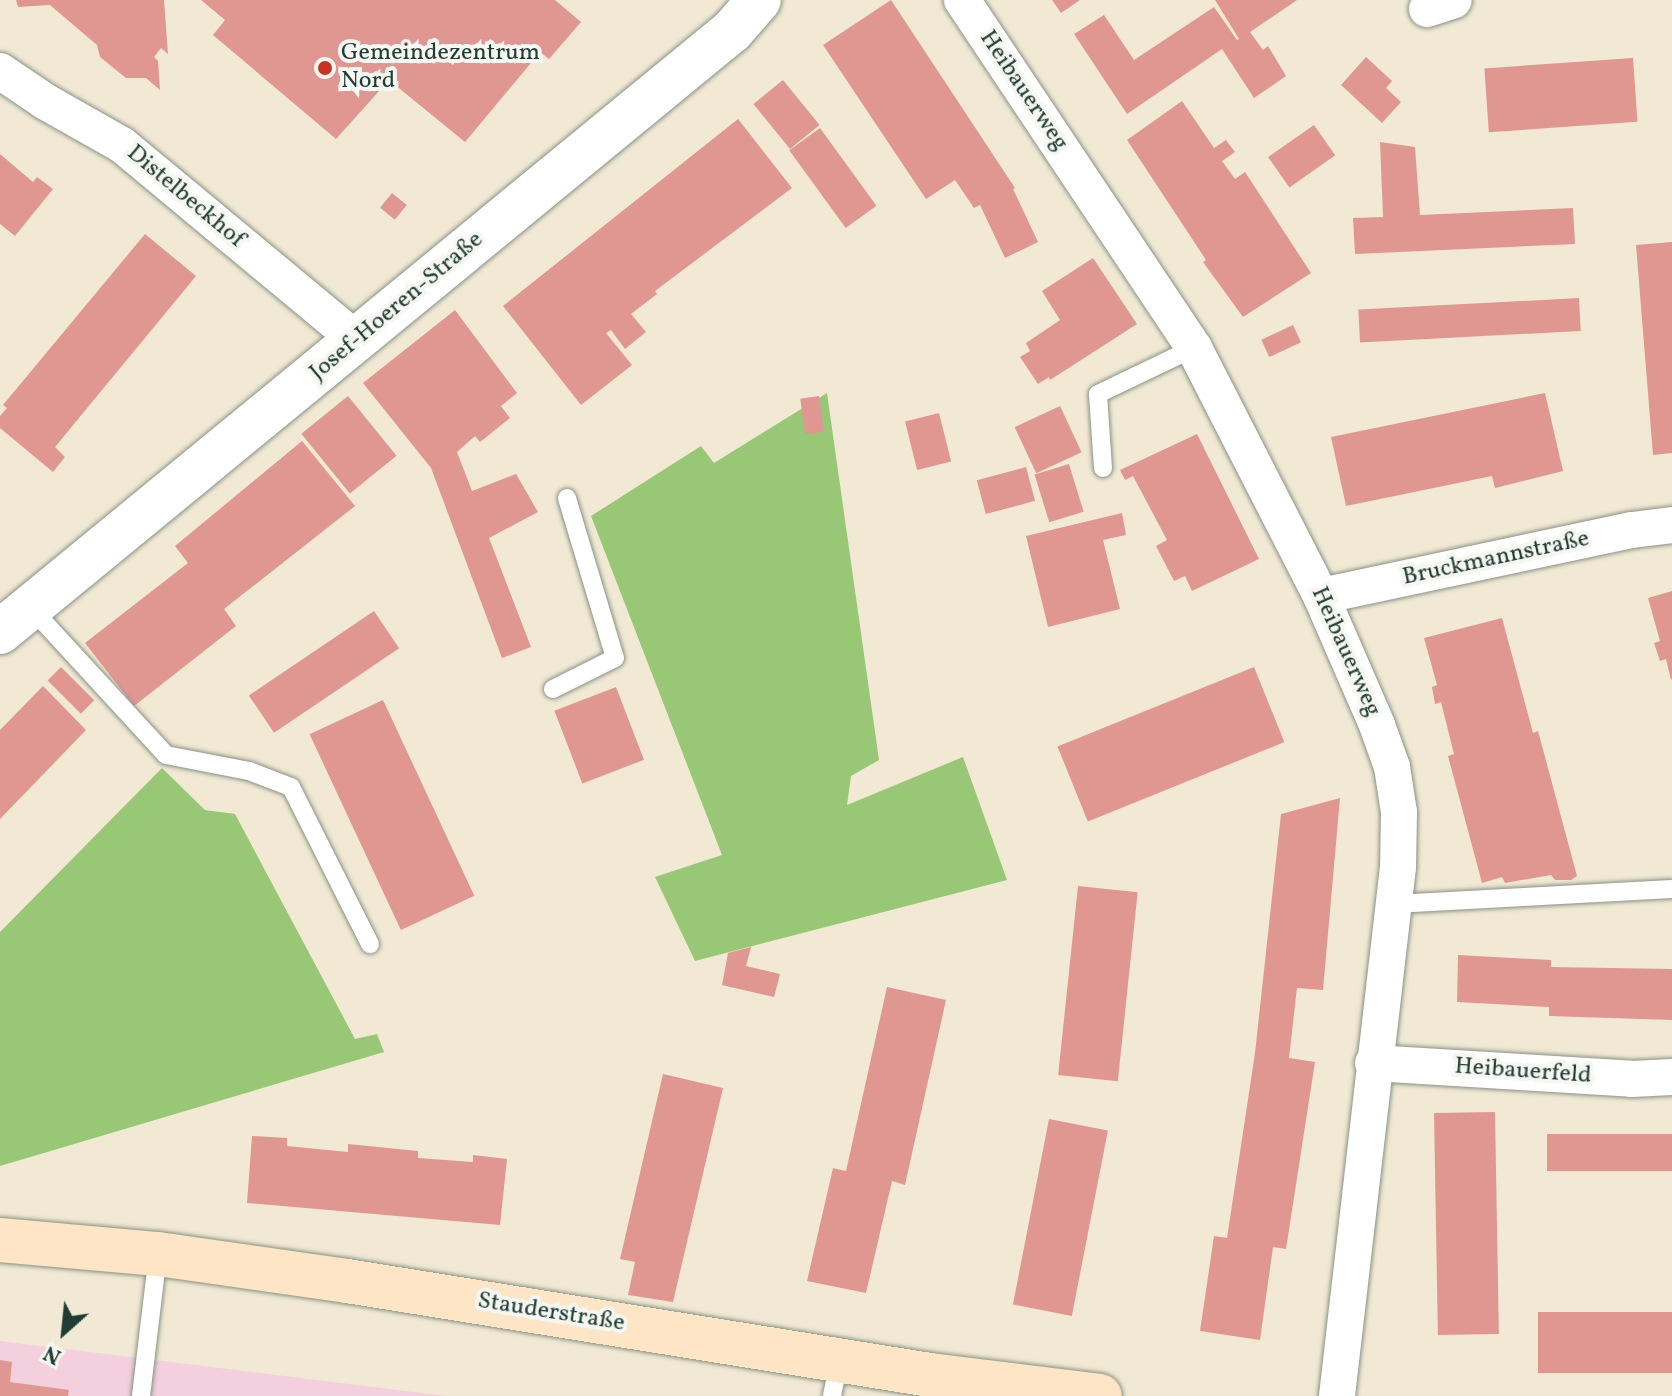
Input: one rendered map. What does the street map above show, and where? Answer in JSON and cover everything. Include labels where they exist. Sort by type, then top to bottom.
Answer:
[{"type":"main road","name":"Stauderstraße","points":[[0,1240],[158,1254],[378,1285],[835,1378],[1100,1396]]},
{"type":"street","name":"Josef-Hoeren-Straße","points":[[15,619],[358,341],[732,31],[759,0]]},
{"type":"street","name":"Heibauerweg","points":[[962,0],[1194,348],[1321,596],[1392,767],[1399,812],[1394,904],[1373,1063],[1337,1396]]},
{"type":"street","name":"Distelbeckhof","points":[[0,71],[46,102],[122,145],[358,341]]},
{"type":"street","name":"Bruckmannstraße","points":[[1321,596],[1632,530],[1672,525]]},
{"type":"street","name":"Heibauerfeld","points":[[1373,1063],[1632,1079],[1672,1077]]},
{"type":"lane","points":[[1103,468],[1098,394],[1194,348]]},
{"type":"lane","points":[[553,689],[615,658],[567,498]]},
{"type":"lane","name":"Josef-Hoeren-Straße","points":[[15,619],[166,755],[249,771],[291,787],[370,944]]},
{"type":"lane","points":[[1394,904],[1672,889]]},
{"type":"lane","points":[[141,1396],[158,1254]]},
{"type":"shaded area","points":[[0,1341],[446,1396],[0,1396]]},
{"type":"green space","points":[[827,393],[879,760],[851,776],[847,805],[963,757],[1007,880],[695,961],[655,877],[722,855],[591,516],[701,446],[714,463]]},
{"type":"green space","points":[[162,768],[205,810],[235,814],[355,1039],[377,1034],[384,1052],[0,1166],[0,932]]},
{"type":"building","points":[[16,0],[164,0],[168,54],[161,48],[154,57],[158,61],[160,90],[146,78],[126,78],[100,57],[97,45],[50,5],[18,7]]},
{"type":"building","points":[[201,0],[555,0],[581,22],[549,59],[540,52],[465,142],[389,80],[336,139],[213,35],[225,20]]},
{"type":"building","points":[[891,0],[1015,188],[1038,242],[1005,258],[980,205],[974,208],[955,180],[926,199],[823,45]]},
{"type":"building","points":[[1052,0],[1080,0],[1061,13]]},
{"type":"building","points":[[1215,0],[1297,0],[1250,32],[1263,50],[1268,46],[1286,76],[1254,98],[1222,49],[1127,114],[1074,34],[1104,15],[1134,60],[1214,7],[1239,39]]},
{"type":"building","points":[[1366,57],[1392,81],[1386,88],[1401,102],[1382,123],[1341,85]]},
{"type":"building","points":[[1633,58],[1637,122],[1489,132],[1484,68]]},
{"type":"building","points":[[783,80],[820,125],[790,149],[753,104]]},
{"type":"building","points":[[1182,101],[1214,148],[1226,140],[1235,152],[1222,161],[1235,179],[1245,172],[1311,273],[1243,317],[1203,262],[1206,260],[1127,140]]},
{"type":"building","points":[[738,119],[792,188],[655,291],[657,294],[631,314],[646,332],[625,349],[611,330],[606,333],[632,365],[581,405],[503,306]]},
{"type":"building","points":[[1314,125],[1335,155],[1289,187],[1268,157]]},
{"type":"building","points":[[820,128],[876,206],[846,228],[789,150]]},
{"type":"building","points":[[1380,142],[1415,147],[1420,215],[1573,208],[1575,244],[1355,254],[1353,218],[1383,217]]},
{"type":"building","points":[[0,154],[33,182],[37,177],[53,189],[15,236],[0,224]]},
{"type":"building","points":[[392,193],[407,205],[395,220],[380,208]]},
{"type":"building","points":[[145,234],[196,276],[55,447],[65,457],[53,472],[0,428],[0,416],[7,408],[3,405]]},
{"type":"building","points":[[1672,242],[1672,453],[1653,455],[1636,245]]},
{"type":"building","points":[[1093,258],[1137,324],[1050,380],[1049,377],[1038,384],[1020,357],[1030,351],[1026,343],[1060,320],[1042,291]]},
{"type":"building","points":[[1579,298],[1581,331],[1360,343],[1358,310]]},
{"type":"building","points":[[455,310],[517,393],[501,406],[510,418],[480,442],[475,436],[457,452],[472,491],[516,474],[538,512],[489,538],[531,647],[502,658],[431,468],[363,383]]},
{"type":"building","points":[[1293,325],[1301,342],[1269,357],[1261,340]]},
{"type":"building","points":[[1545,393],[1563,471],[1495,488],[1492,476],[1346,506],[1331,437]]},
{"type":"building","points":[[348,396],[396,456],[350,494],[301,434]]},
{"type":"building","points":[[819,396],[824,432],[805,434],[800,399]]},
{"type":"building","points":[[1060,406],[1082,452],[1036,473],[1015,427]]},
{"type":"building","points":[[939,413],[951,462],[917,470],[905,421]]},
{"type":"building","points":[[1197,434],[1259,559],[1192,591],[1185,576],[1174,581],[1156,546],[1167,540],[1133,476],[1125,480],[1120,470]]},
{"type":"building","points":[[302,441],[355,506],[224,609],[236,626],[134,706],[85,643],[188,563],[175,546]]},
{"type":"building","points":[[1069,464],[1084,512],[1049,522],[1035,475]]},
{"type":"building","points":[[1026,467],[1035,501],[986,514],[977,480]]},
{"type":"building","points":[[1122,513],[1126,535],[1103,540],[1120,609],[1048,627],[1026,536]]},
{"type":"building","points":[[1672,591],[1671,680],[1666,659],[1660,661],[1654,643],[1660,641],[1648,598]]},
{"type":"building","points":[[374,611],[399,648],[274,733],[249,695]]},
{"type":"building","points":[[1502,618],[1533,733],[1538,731],[1577,876],[1571,880],[1555,880],[1551,875],[1505,883],[1502,877],[1482,883],[1448,756],[1454,754],[1441,702],[1435,704],[1432,687],[1437,685],[1424,638]]},
{"type":"building","points":[[61,667],[94,700],[81,714],[48,680]]},
{"type":"building","points":[[1254,667],[1284,742],[1088,822],[1057,746]]},
{"type":"building","points":[[43,686],[86,730],[0,819],[0,730]]},
{"type":"building","points":[[616,687],[644,760],[582,783],[554,711]]},
{"type":"building","points":[[383,700],[474,896],[401,930],[310,734]]},
{"type":"building","points":[[1340,798],[1323,990],[1297,988],[1289,1058],[1315,1062],[1286,1249],[1273,1247],[1260,1340],[1200,1331],[1214,1236],[1227,1238],[1255,1053],[1281,814]]},
{"type":"building","points":[[1078,886],[1138,892],[1118,1081],[1058,1075]]},
{"type":"building","points":[[751,947],[746,966],[780,974],[774,997],[722,985],[728,953]]},
{"type":"building","points":[[1458,955],[1551,960],[1551,967],[1672,969],[1672,1020],[1549,1016],[1549,1007],[1457,1002]]},
{"type":"building","points":[[887,987],[946,1000],[905,1185],[892,1181],[866,1293],[807,1281],[833,1168],[846,1171]]},
{"type":"building","points":[[663,1074],[723,1088],[673,1302],[628,1295],[635,1262],[620,1259]]},
{"type":"building","points":[[1495,1112],[1499,1334],[1438,1335],[1434,1113]]},
{"type":"building","points":[[1049,1119],[1108,1130],[1072,1316],[1013,1305]]},
{"type":"building","points":[[1547,1134],[1672,1134],[1672,1171],[1547,1171]]},
{"type":"building","points":[[252,1136],[287,1138],[287,1146],[348,1152],[348,1144],[418,1151],[418,1158],[473,1162],[473,1155],[507,1159],[500,1225],[247,1203]]},
{"type":"building","points":[[1538,1312],[1672,1312],[1672,1373],[1538,1373]]},
{"type":"building","points":[[0,1360],[12,1362],[10,1382],[69,1390],[68,1396],[0,1396]]},
{"type":"place","name":"Gemeindezentrum Nord","points":[[325,68]]}]
